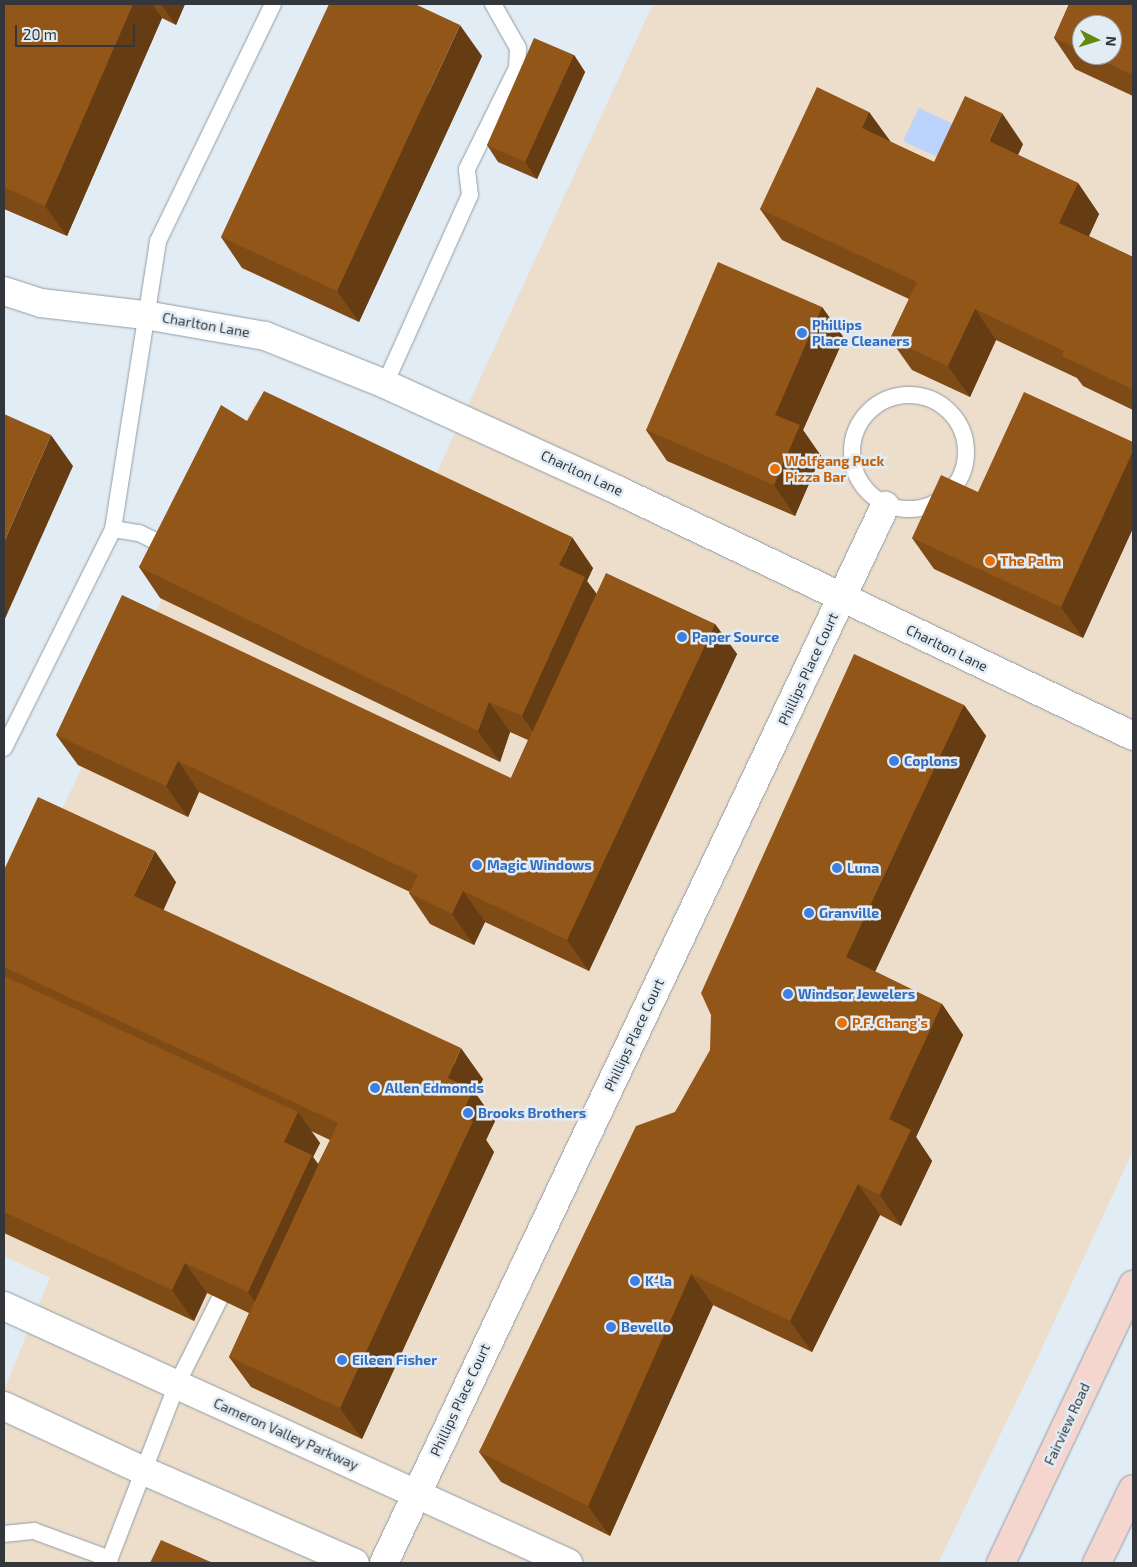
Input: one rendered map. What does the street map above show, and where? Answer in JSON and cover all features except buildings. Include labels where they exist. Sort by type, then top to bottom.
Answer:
[{"type":"main road","name":"Fairview Road","points":[[1001,1563],[1133,1285]]},
{"type":"main road","points":[[1098,1563],[1133,1489]]},
{"type":"street","name":"Charlton Lane","points":[[4,291],[40,303],[145,315],[265,336],[385,384],[611,486],[1133,736]]},
{"type":"street","name":"Phillips Place Court","points":[[384,1563],[885,506]]},
{"type":"street","name":"Cameron Valley Parkway","points":[[4,1306],[568,1563]]},
{"type":"street","points":[[4,1406],[144,1471],[355,1563]]},
{"type":"lane","points":[[4,748],[113,529],[158,241],[272,4]]},
{"type":"lane","points":[[385,384],[470,195],[467,169],[517,68],[518,48],[493,4]]},
{"type":"lane","points":[[909,394],[931,399],[950,411],[962,430],[967,453],[962,475],[950,493],[929,504],[910,510],[885,506],[868,493],[856,475],[852,452],[856,430],[868,411],[887,399],[909,394]]},
{"type":"lane","points":[[113,529],[139,533],[183,553]]},
{"type":"lane","points":[[4,1534],[34,1531],[109,1561],[177,1384],[234,1271],[214,1267]]},
{"type":"shaded area","points":[[653,4],[1133,4],[1133,1151],[1036,1361],[938,1563],[4,1563],[4,1390],[50,1278],[4,1256],[4,932],[255,402],[430,487]]},
{"type":"water","points":[[919,108],[972,133],[957,166],[903,141]]},
{"type":"place","name":"Phillips Place Cleaners","points":[[802,333]]},
{"type":"place","name":"Wolfgang Puck Pizza Bar","points":[[775,469]]},
{"type":"place","name":"The Palm","points":[[990,561]]},
{"type":"place","name":"Paper Source","points":[[682,637]]},
{"type":"place","name":"Coplons","points":[[894,761]]},
{"type":"place","name":"Magic Windows","points":[[477,865]]},
{"type":"place","name":"Luna","points":[[837,868]]},
{"type":"place","name":"Granville","points":[[809,913]]},
{"type":"place","name":"Windsor Jewelers","points":[[788,994]]},
{"type":"place","name":"P.F. Chang's","points":[[842,1023]]},
{"type":"place","name":"Allen Edmonds","points":[[375,1088]]},
{"type":"place","name":"Brooks Brothers","points":[[468,1113]]},
{"type":"place","name":"K-la","points":[[635,1281]]},
{"type":"place","name":"Bevello","points":[[611,1327]]},
{"type":"place","name":"Eileen Fisher","points":[[342,1360]]}]
